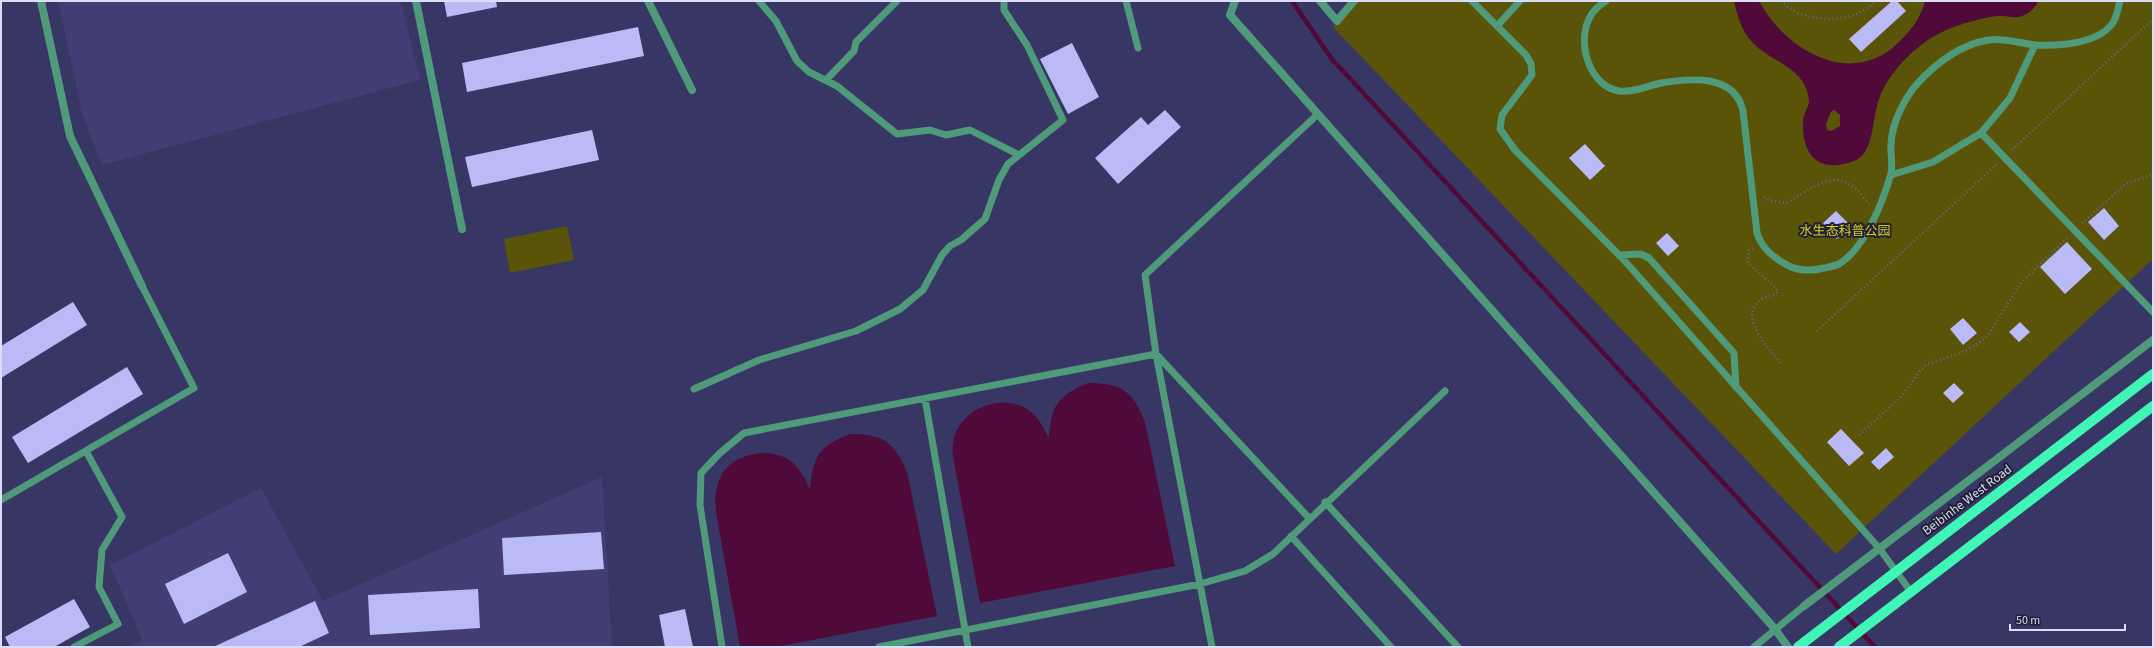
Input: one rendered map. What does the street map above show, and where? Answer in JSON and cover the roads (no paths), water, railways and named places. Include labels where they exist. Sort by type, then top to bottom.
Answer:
[{"type":"main road","name":"Beibinhe West Road","points":[[1798,647],[2153,374]]},
{"type":"main road","points":[[1840,647],[2153,406]]},
{"type":"street","points":[[41,1],[70,136],[142,286]]},
{"type":"street","points":[[416,1],[462,230]]},
{"type":"street","points":[[648,1],[692,90]]},
{"type":"street","points":[[1235,1],[1230,16],[1775,629],[1788,647]]},
{"type":"street","points":[[1320,1],[1337,21],[1354,1]]},
{"type":"street","points":[[1804,606],[2153,340]]},
{"type":"lane","points":[[759,1],[776,21],[797,60],[809,72],[837,86],[897,134],[930,130],[946,134],[970,130],[1019,155]]},
{"type":"lane","points":[[826,80],[854,50],[856,42],[897,1]]},
{"type":"lane","points":[[694,389],[759,360],[856,331],[900,309],[923,290],[946,250],[961,240],[985,219],[999,180],[1008,164],[1063,120],[1027,45],[1004,10],[1004,1]]},
{"type":"lane","points":[[1126,1],[1138,48]]},
{"type":"lane","points":[[1472,1],[1526,55],[1532,64],[1532,75],[1502,115],[1500,129],[1515,150],[1619,255],[1879,548],[1911,592]]},
{"type":"lane","points":[[1497,26],[1520,1]]},
{"type":"lane","points":[[1606,1],[1597,8],[1589,19],[1585,34],[1584,52],[1595,75],[1612,90],[1620,92],[1662,83],[1696,80],[1725,85],[1735,93],[1741,103],[1757,232],[1760,244],[1779,261],[1792,268],[1816,270],[1838,264],[1851,253],[1864,238],[1891,175],[1891,142],[1900,110],[1917,84],[1935,67],[1956,51],[1989,40],[2015,41],[2035,45],[2078,44],[2099,34],[2112,24],[2120,1]]},
{"type":"lane","points":[[1891,175],[1932,162],[1981,132],[2010,98],[2035,45]]},
{"type":"lane","points":[[1212,647],[1156,354],[1145,275],[1318,115]]},
{"type":"lane","points":[[1981,132],[2153,312]]},
{"type":"lane","points":[[1619,255],[1641,254],[1649,258],[1734,353],[1736,388]]},
{"type":"lane","points":[[1,500],[194,388],[142,286]]},
{"type":"lane","points":[[722,647],[700,505],[701,473],[720,453],[744,433],[1156,354]]},
{"type":"lane","points":[[1156,354],[1309,518]]},
{"type":"lane","points":[[879,647],[1200,584],[1245,571],[1273,554],[1325,502],[1445,390]]},
{"type":"lane","points":[[925,399],[968,647]]},
{"type":"lane","points":[[74,647],[118,624],[99,587],[102,550],[122,517],[86,451]]},
{"type":"lane","points":[[1325,502],[1458,647]]},
{"type":"lane","points":[[1291,536],[1391,647]]},
{"type":"lane","points":[[1754,647],[1804,606]]},
{"type":"waterway","points":[[1292,1],[1331,58],[1875,647]]},
{"type":"park label","name":"水生态科普公园","points":[[1845,231]]}]
